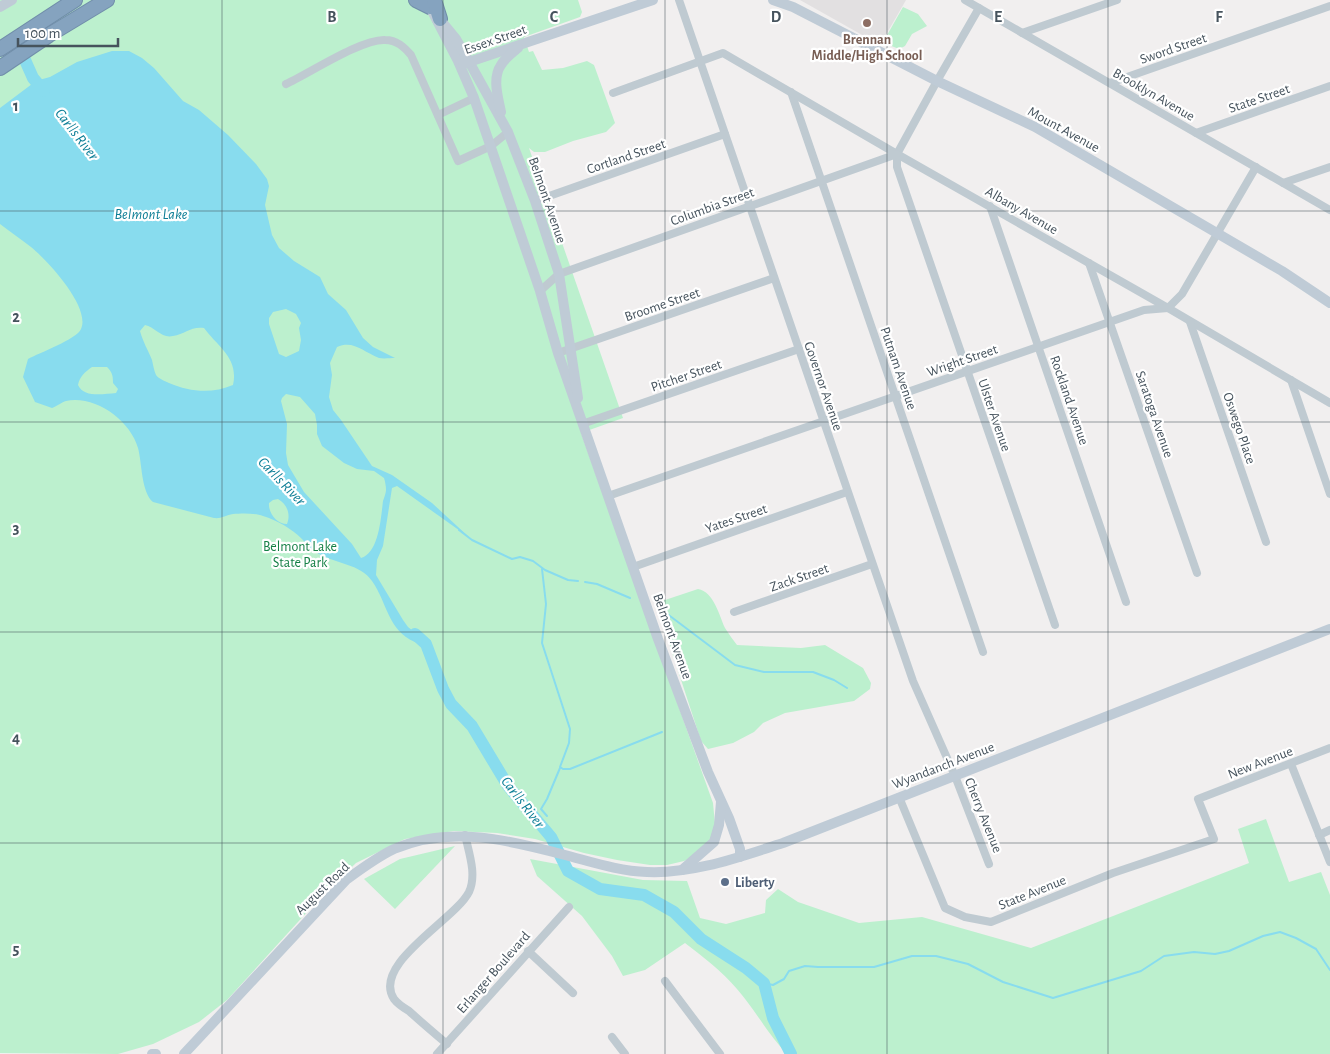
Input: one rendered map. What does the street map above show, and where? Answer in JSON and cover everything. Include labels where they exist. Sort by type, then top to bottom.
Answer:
[{"type":"highway","points":[[0,49],[75,0]]},
{"type":"highway","points":[[0,68],[42,39],[107,0]]},
{"type":"highway","points":[[416,0],[430,2],[440,19]]},
{"type":"street","name":"Essex Street","points":[[465,64],[653,0]]},
{"type":"street","name":"Governor Avenue","points":[[679,0],[913,681],[955,776]]},
{"type":"street","name":"Mount Avenue","points":[[773,0],[792,3],[937,80],[1035,127],[1218,232],[1330,303]]},
{"type":"street","name":"Brooklyn Avenue","points":[[965,0],[1330,210]]},
{"type":"street","points":[[1022,33],[1116,0]]},
{"type":"street","name":"Belmont Avenue","points":[[430,2],[465,64],[486,92],[502,120],[535,201],[559,274],[582,424]]},
{"type":"street","name":"Sword Street","points":[[1110,83],[1330,6]]},
{"type":"street","points":[[897,154],[979,8]]},
{"type":"street","name":"Belmont Avenue","points":[[440,19],[456,39],[465,64],[474,98],[540,290],[558,354],[582,424],[658,639],[708,772],[721,798],[740,849],[740,857]]},
{"type":"street","points":[[286,84],[371,42],[384,39],[394,41],[403,46],[411,55],[458,161],[491,146],[508,132]]},
{"type":"street","points":[[502,120],[496,88],[497,73],[504,60],[520,45]]},
{"type":"street","name":"Albany Avenue","points":[[700,62],[723,53],[1330,403]]},
{"type":"street","points":[[613,93],[700,62]]},
{"type":"street","name":"State Street","points":[[1196,132],[1330,86]]},
{"type":"street","points":[[438,115],[486,92]]},
{"type":"street","name":"Putnam Avenue","points":[[791,92],[983,652]]},
{"type":"street","name":"Cortland Street","points":[[535,201],[725,134]]},
{"type":"street","name":"Columbia Street","points":[[540,290],[559,274],[897,154]]},
{"type":"street","name":"Ulster Avenue","points":[[897,154],[897,167],[1055,625]]},
{"type":"street","points":[[1168,308],[1182,294],[1256,167]]},
{"type":"street","points":[[1284,183],[1330,167]]},
{"type":"street","name":"Rockland Avenue","points":[[990,206],[1126,602]]},
{"type":"street","name":"Saratoga Avenue","points":[[1089,263],[1197,573]]},
{"type":"street","name":"Broome Street","points":[[558,354],[774,278]]},
{"type":"street","name":"Wright Street","points":[[608,496],[1144,310],[1168,308]]},
{"type":"street","name":"Oswego Place","points":[[1190,322],[1266,542]]},
{"type":"street","name":"Pitcher Street","points":[[582,424],[799,349]]},
{"type":"street","points":[[1291,380],[1330,494]]},
{"type":"street","name":"Yates Street","points":[[633,567],[847,492]]},
{"type":"street","name":"Zack Street","points":[[734,612],[872,564]]},
{"type":"street","name":"Wyandanch Avenue","points":[[557,853],[623,870],[646,872],[698,869],[740,857],[784,843],[1330,629]]},
{"type":"street","name":"New Avenue","points":[[1214,839],[1198,798],[1330,748]]},
{"type":"street","points":[[1290,764],[1330,862]]},
{"type":"street","name":"Cherry Avenue","points":[[955,776],[990,864]]},
{"type":"street","name":"State Avenue","points":[[899,797],[944,908],[965,917],[991,922],[1113,873],[1214,839]]},
{"type":"street","points":[[682,870],[714,842],[719,825],[721,798]]},
{"type":"street","points":[[1319,835],[1330,830]]},
{"type":"street","points":[[447,1044],[394,998],[390,987],[392,972],[400,960],[461,905],[469,891],[473,875],[465,836]]},
{"type":"street","name":"August Road","points":[[184,1054],[346,880],[368,864],[395,849],[429,839],[465,836],[500,840],[557,853]]},
{"type":"street","name":"Erlanger Boulevard","points":[[437,1054],[569,907]]},
{"type":"street","points":[[528,951],[573,993]]},
{"type":"street","points":[[665,981],[720,1054]]},
{"type":"street","points":[[612,1037],[625,1054]]},
{"type":"shaded area","name":"Brennan Middle/High School","points":[[800,0],[906,0],[880,45]]},
{"type":"green space","name":"Belmont Lake State Park","points":[[0,0],[578,0],[582,12],[580,17],[524,37],[529,52],[533,51],[542,70],[563,68],[587,61],[594,65],[615,123],[606,132],[573,141],[545,152],[534,152],[529,148],[623,418],[581,433],[713,803],[715,824],[710,841],[697,855],[684,861],[667,865],[650,865],[584,853],[535,839],[497,833],[454,831],[405,839],[356,863],[318,900],[227,1000],[199,1022],[153,1044],[118,1054],[0,1053]]},
{"type":"green space","points":[[903,7],[918,14],[927,26],[912,34],[905,46],[899,49],[889,45],[886,37]]},
{"type":"green space","points":[[698,589],[704,591],[712,599],[725,628],[737,645],[801,648],[825,645],[863,668],[871,683],[870,689],[854,701],[785,713],[763,723],[754,732],[733,743],[708,749],[701,741],[656,603]]},
{"type":"green space","points":[[1266,819],[1289,882],[1321,872],[1330,895],[1330,1054],[787,1054],[731,982],[685,943],[645,970],[623,976],[612,956],[582,916],[537,876],[530,859],[643,880],[687,881],[700,918],[726,924],[765,913],[766,900],[778,889],[798,902],[859,923],[922,917],[1031,948],[1249,863],[1238,829]]},
{"type":"green space","points":[[455,846],[395,909],[364,879],[400,859]]},
{"type":"water","name":"Belmont Lake","points":[[112,51],[129,51],[142,58],[154,68],[183,101],[199,110],[228,135],[256,164],[267,179],[269,186],[265,205],[272,235],[279,248],[294,261],[320,277],[328,294],[346,310],[363,338],[373,347],[395,358],[379,358],[354,346],[343,345],[337,347],[330,363],[332,375],[329,397],[333,410],[372,466],[392,475],[432,503],[470,538],[397,486],[392,488],[383,546],[377,560],[376,575],[408,627],[428,643],[423,645],[415,642],[399,631],[393,623],[377,589],[367,575],[355,568],[316,553],[294,532],[279,522],[260,515],[248,514],[233,514],[214,518],[153,502],[146,491],[138,448],[134,438],[119,419],[110,412],[88,402],[77,400],[66,401],[52,408],[35,402],[23,377],[28,359],[73,337],[81,329],[82,320],[80,309],[74,297],[47,262],[31,247],[0,224],[0,108],[32,84],[31,79],[35,76],[39,80],[50,77],[77,62]],"holes":[[[286,309],[296,314],[301,323],[299,328],[301,340],[299,351],[286,357],[279,354],[269,324],[269,318],[273,312]],[[145,325],[165,336],[169,336],[195,328],[204,328],[230,360],[233,367],[233,385],[217,390],[201,391],[177,386],[160,379],[155,373],[152,360],[140,331]],[[92,367],[107,367],[112,374],[113,383],[118,389],[116,393],[89,394],[78,385],[83,374]],[[286,394],[300,397],[315,414],[317,434],[322,446],[344,463],[357,469],[374,471],[384,478],[386,491],[380,525],[372,549],[367,555],[361,558],[352,544],[304,492],[288,465],[286,453],[287,424],[281,401]],[[278,499],[284,504],[288,513],[287,524],[283,524],[274,517],[269,503]]]},
{"type":"waterway","name":"Carlls River","points":[[25,60],[33,78],[44,91]]},
{"type":"waterway","points":[[459,530],[472,540],[512,559],[520,557],[533,561],[545,570],[568,580],[578,581]]},
{"type":"waterway","points":[[542,569],[546,604],[542,643],[570,729],[569,743],[560,767],[570,769],[662,732]]},
{"type":"waterway","points":[[585,582],[597,584],[630,598]]},
{"type":"waterway","points":[[662,610],[735,665],[764,672],[813,672],[834,680],[847,688]]},
{"type":"waterway","name":"Carlls River","points":[[415,634],[426,644],[443,689],[451,704],[472,726],[508,786],[551,837],[568,871],[600,889],[644,895],[674,912],[701,939],[746,968],[764,983],[773,1018],[791,1054]]},
{"type":"waterway","points":[[547,816],[541,809],[560,768]]},
{"type":"waterway","points":[[764,983],[773,985],[784,979],[789,971],[805,966],[874,967],[912,956],[936,956],[968,964],[1003,982],[1053,998],[1141,971],[1164,956],[1194,952],[1215,954],[1229,951],[1263,936],[1280,932],[1316,949],[1330,970]]},
{"type":"place","name":"Brennan Middle/High School","points":[[867,23]]},
{"type":"place","name":"Liberty","points":[[725,882]]}]
